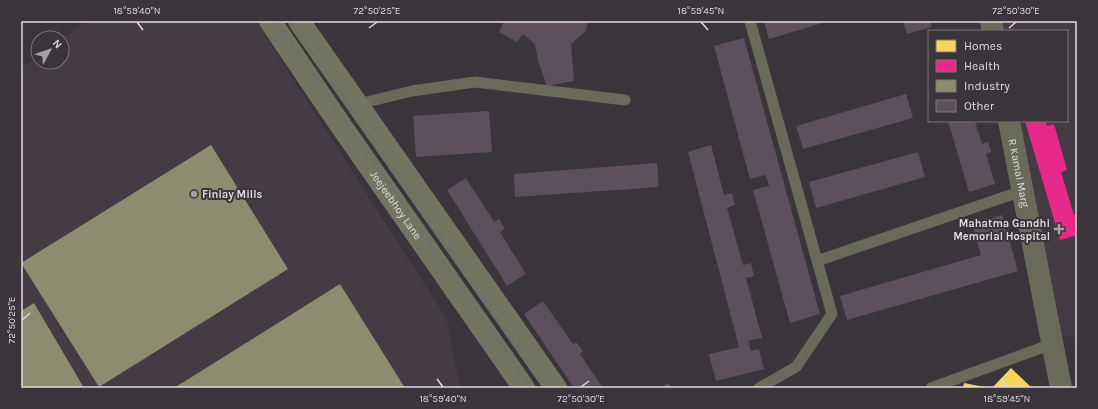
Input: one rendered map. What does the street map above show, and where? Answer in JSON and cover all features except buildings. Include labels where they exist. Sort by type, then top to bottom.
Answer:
[{"type":"street","name":"Jeejeebhoy Lane","points":[[270,21],[524,388]]},
{"type":"street","points":[[299,21],[556,388]]},
{"type":"street","name":"R Kamal Marg","points":[[1009,122],[1061,388]]},
{"type":"street","points":[[433,258],[455,243]]},
{"type":"lane","points":[[750,21],[832,314],[796,367],[759,388]]},
{"type":"lane","points":[[358,104],[412,91],[475,82],[625,100]]},
{"type":"lane","points":[[817,260],[1022,191]]},
{"type":"lane","points":[[931,388],[1052,344]]},
{"type":"shaded area","name":"Finlay Mills","points":[[87,21],[256,21],[447,319],[460,388],[21,388],[21,68],[30,62],[30,70],[70,70],[70,33]]},
{"type":"shaded area","name":"Mahatma Gandhi Memorial Hospital","points":[[1002,21],[1077,21],[1077,338],[1063,336],[1019,122],[1068,122],[1068,30],[1003,30]]},
{"type":"railway","points":[[276,21],[531,388]]},
{"type":"railway","points":[[289,21],[545,388]]},
{"type":"place","name":"Finlay Mills","points":[[194,194]]},
{"type":"place","name":"Mahatma Gandhi Memorial Hospital","points":[[1059,229]]}]
